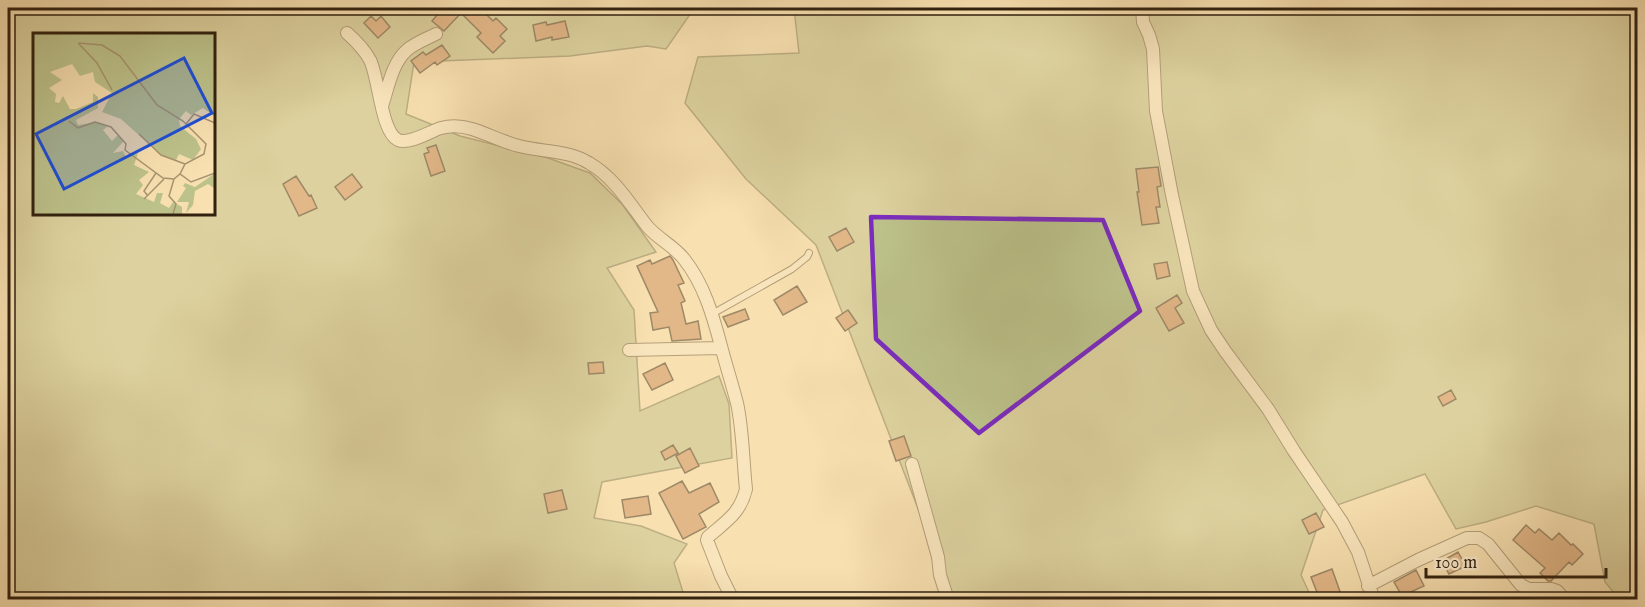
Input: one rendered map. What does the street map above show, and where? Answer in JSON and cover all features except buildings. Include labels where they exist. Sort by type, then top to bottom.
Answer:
[{"type":"street","points":[[1142,8],[1143,22],[1153,49],[1155,111],[1193,291],[1211,330],[1268,409],[1342,522],[1358,552],[1374,600]]},
{"type":"street","points":[[346,33],[357,42],[371,62],[376,76],[381,107],[393,135],[398,140],[406,141],[417,138],[439,128],[462,126],[515,145],[568,154],[591,164],[602,172],[626,197],[649,228],[684,258],[699,283],[712,314],[737,405],[746,489],[738,511],[707,540],[733,600]]},
{"type":"street","points":[[381,107],[401,57],[413,46],[436,34]]},
{"type":"street","points":[[629,350],[721,348]]},
{"type":"street","points":[[912,464],[948,600]]},
{"type":"street","points":[[1368,586],[1467,538],[1479,538],[1488,544],[1521,585],[1529,589],[1557,591],[1565,600]]},
{"type":"lane","points":[[712,314],[792,269],[809,253]]},
{"type":"highlighted area","points":[[871,217],[1103,220],[1140,311],[979,433],[876,339]]},
{"type":"green space","points":[[8,8],[693,8],[666,49],[647,46],[570,56],[414,62],[406,114],[460,136],[548,158],[590,173],[622,204],[656,252],[607,268],[634,310],[640,411],[719,376],[729,404],[732,458],[602,482],[594,518],[641,526],[687,544],[674,563],[685,599],[8,599]]},
{"type":"green space","points":[[794,8],[1637,8],[1637,599],[1619,599],[1605,582],[1594,524],[1536,506],[1456,529],[1425,474],[1323,510],[1301,575],[1312,599],[953,599],[816,245],[746,179],[685,103],[698,57],[799,53]]}]
